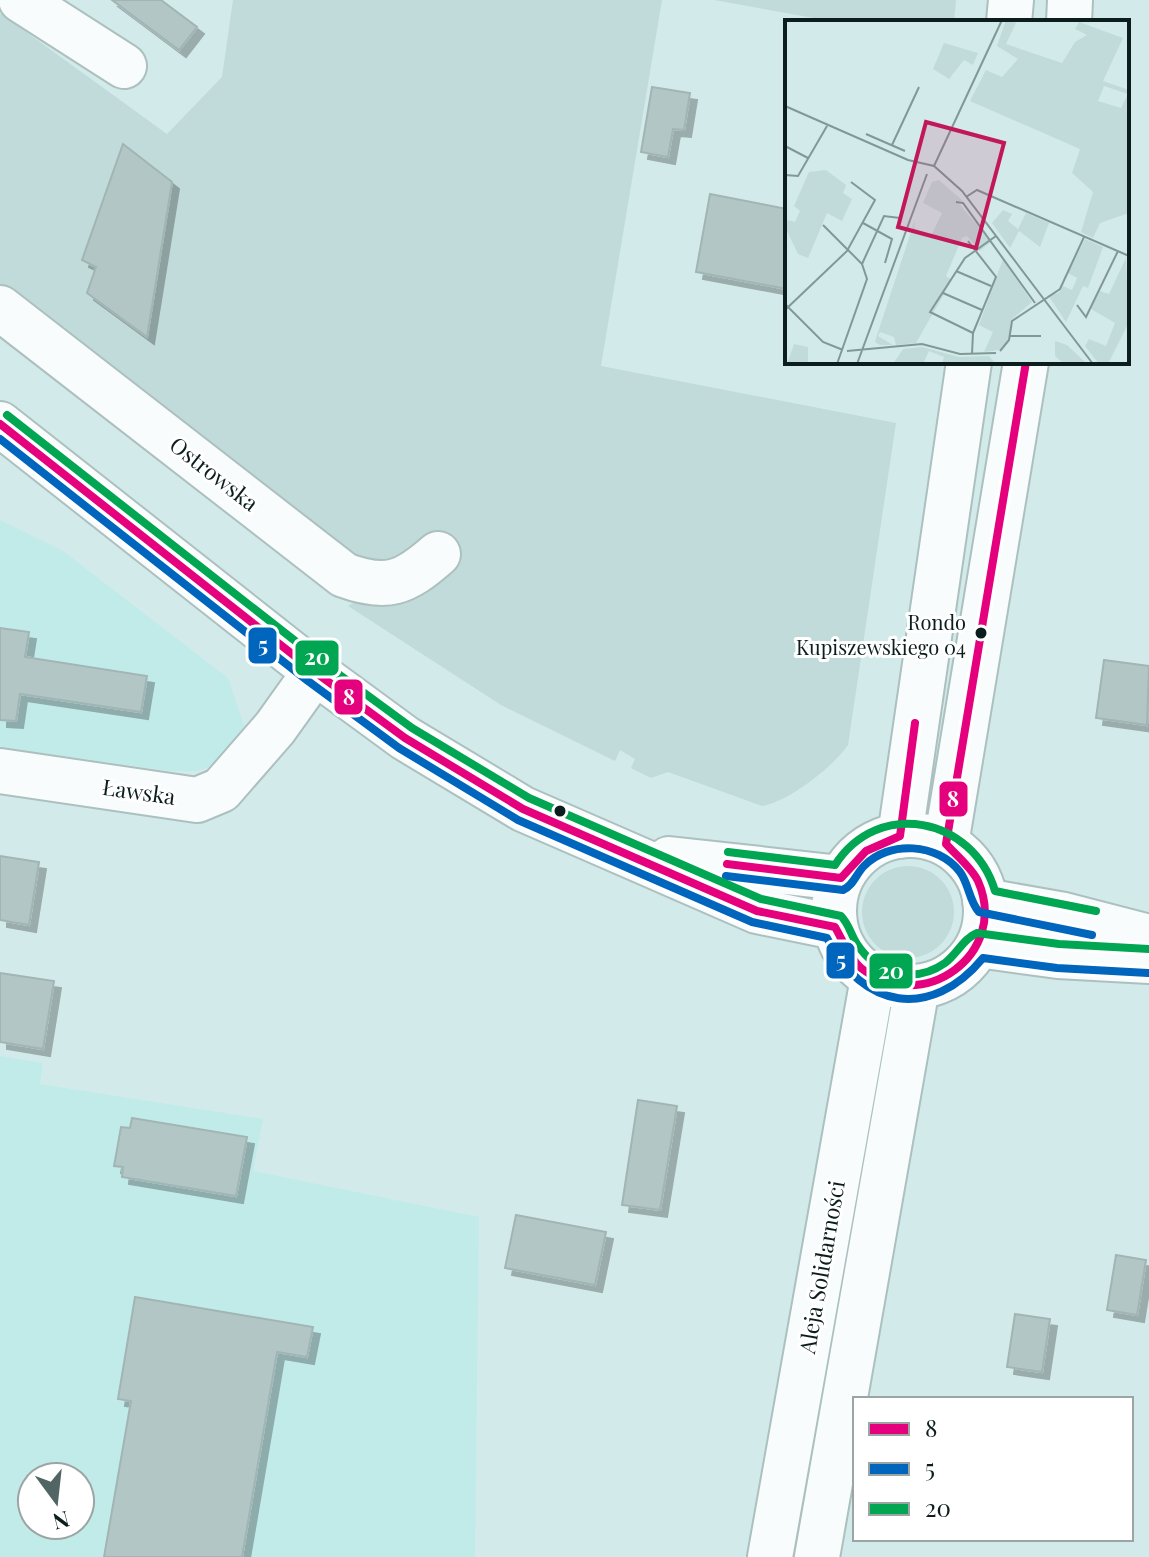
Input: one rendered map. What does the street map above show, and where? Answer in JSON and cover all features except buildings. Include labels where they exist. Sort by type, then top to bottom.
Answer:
[{"type":"main road","points":[[21,0],[124,66]]},
{"type":"main road","points":[[1009,20],[1011,0]]},
{"type":"main road","points":[[1069,20],[1070,0]]},
{"type":"main road","name":"Ostrowska","points":[[0,308],[344,575],[368,584],[394,583],[419,571],[438,554]]},
{"type":"main road","points":[[900,836],[969,364]]},
{"type":"main road","points":[[946,844],[1026,364]]},
{"type":"main road","points":[[0,424],[315,672],[405,738],[523,809],[757,911],[835,927]]},
{"type":"main road","name":"Ławska","points":[[0,771],[197,800],[221,790],[275,728],[315,672]]},
{"type":"main road","points":[[900,836],[923,836],[946,844],[965,859],[979,879],[985,901],[985,924],[978,945],[968,961],[936,983],[917,987],[894,986],[873,978],[856,965],[843,947],[835,927],[834,902],[841,878],[856,857],[876,843],[900,836]]},
{"type":"main road","points":[[631,856],[841,878]]},
{"type":"main road","points":[[985,901],[1064,915],[1149,937]]},
{"type":"main road","points":[[978,945],[1058,956],[1149,961]]},
{"type":"main road","name":"Aleja Solidarności","points":[[770,1557],[873,978]]},
{"type":"main road","name":"Aleja Solidarności","points":[[817,1557],[917,987]]},
{"type":"shaded area","points":[[0,520],[63,551],[228,678],[245,728],[223,756],[209,767],[197,771],[170,771],[0,747]]},
{"type":"shaded area","points":[[0,1056],[43,1063],[40,1084],[263,1119],[253,1171],[479,1217],[475,1557],[0,1557]]},
{"type":"green space","points":[[233,0],[662,0],[601,366],[896,423],[848,745],[809,782],[784,798],[762,806],[668,772],[651,778],[631,768],[635,759],[620,750],[615,761],[501,705],[348,606],[355,602],[380,606],[399,604],[437,580],[410,561],[365,565],[0,288],[0,13],[167,134],[222,77]]},
{"type":"green space","points":[[714,0],[956,0],[954,20],[825,20]]},
{"type":"green space","points":[[908,866],[926,870],[940,880],[950,894],[954,912],[950,930],[940,944],[926,954],[908,958],[890,954],[876,944],[866,930],[862,912],[866,894],[876,880],[890,870]]},
{"type":"transit line","name":"8","points":[[0,424],[315,672],[405,738],[523,809],[757,911],[835,927],[861,968],[885,981],[910,985],[933,981],[954,970],[971,954],[982,932],[985,908],[978,881],[946,844],[1026,364]]},
{"type":"transit line","name":"20","points":[[7,415],[322,662],[412,728],[529,798],[761,899],[841,916],[865,955],[886,969],[909,974],[933,969],[945,963],[977,933],[1059,944],[1149,949]]},
{"type":"transit line","name":"5","points":[[0,439],[308,681],[399,748],[518,820],[752,922],[827,938],[842,962],[859,980],[878,992],[899,998],[920,998],[942,991],[963,978],[983,958],[1057,968],[1148,973]]},
{"type":"transit line","name":"8","points":[[727,864],[841,878],[866,851],[900,836],[915,723]]},
{"type":"transit line","name":"20","points":[[728,852],[835,865],[853,844],[875,830],[899,824],[923,825],[946,833],[967,846],[984,866],[995,891],[1096,911]]},
{"type":"transit line","name":"5","points":[[726,876],[843,890],[874,858],[886,852],[913,848],[939,855],[951,862],[960,872],[979,912],[1092,935]]},
{"type":"place","name":"Rondo Kupiszewskiego 04","points":[[981,633]]}]
